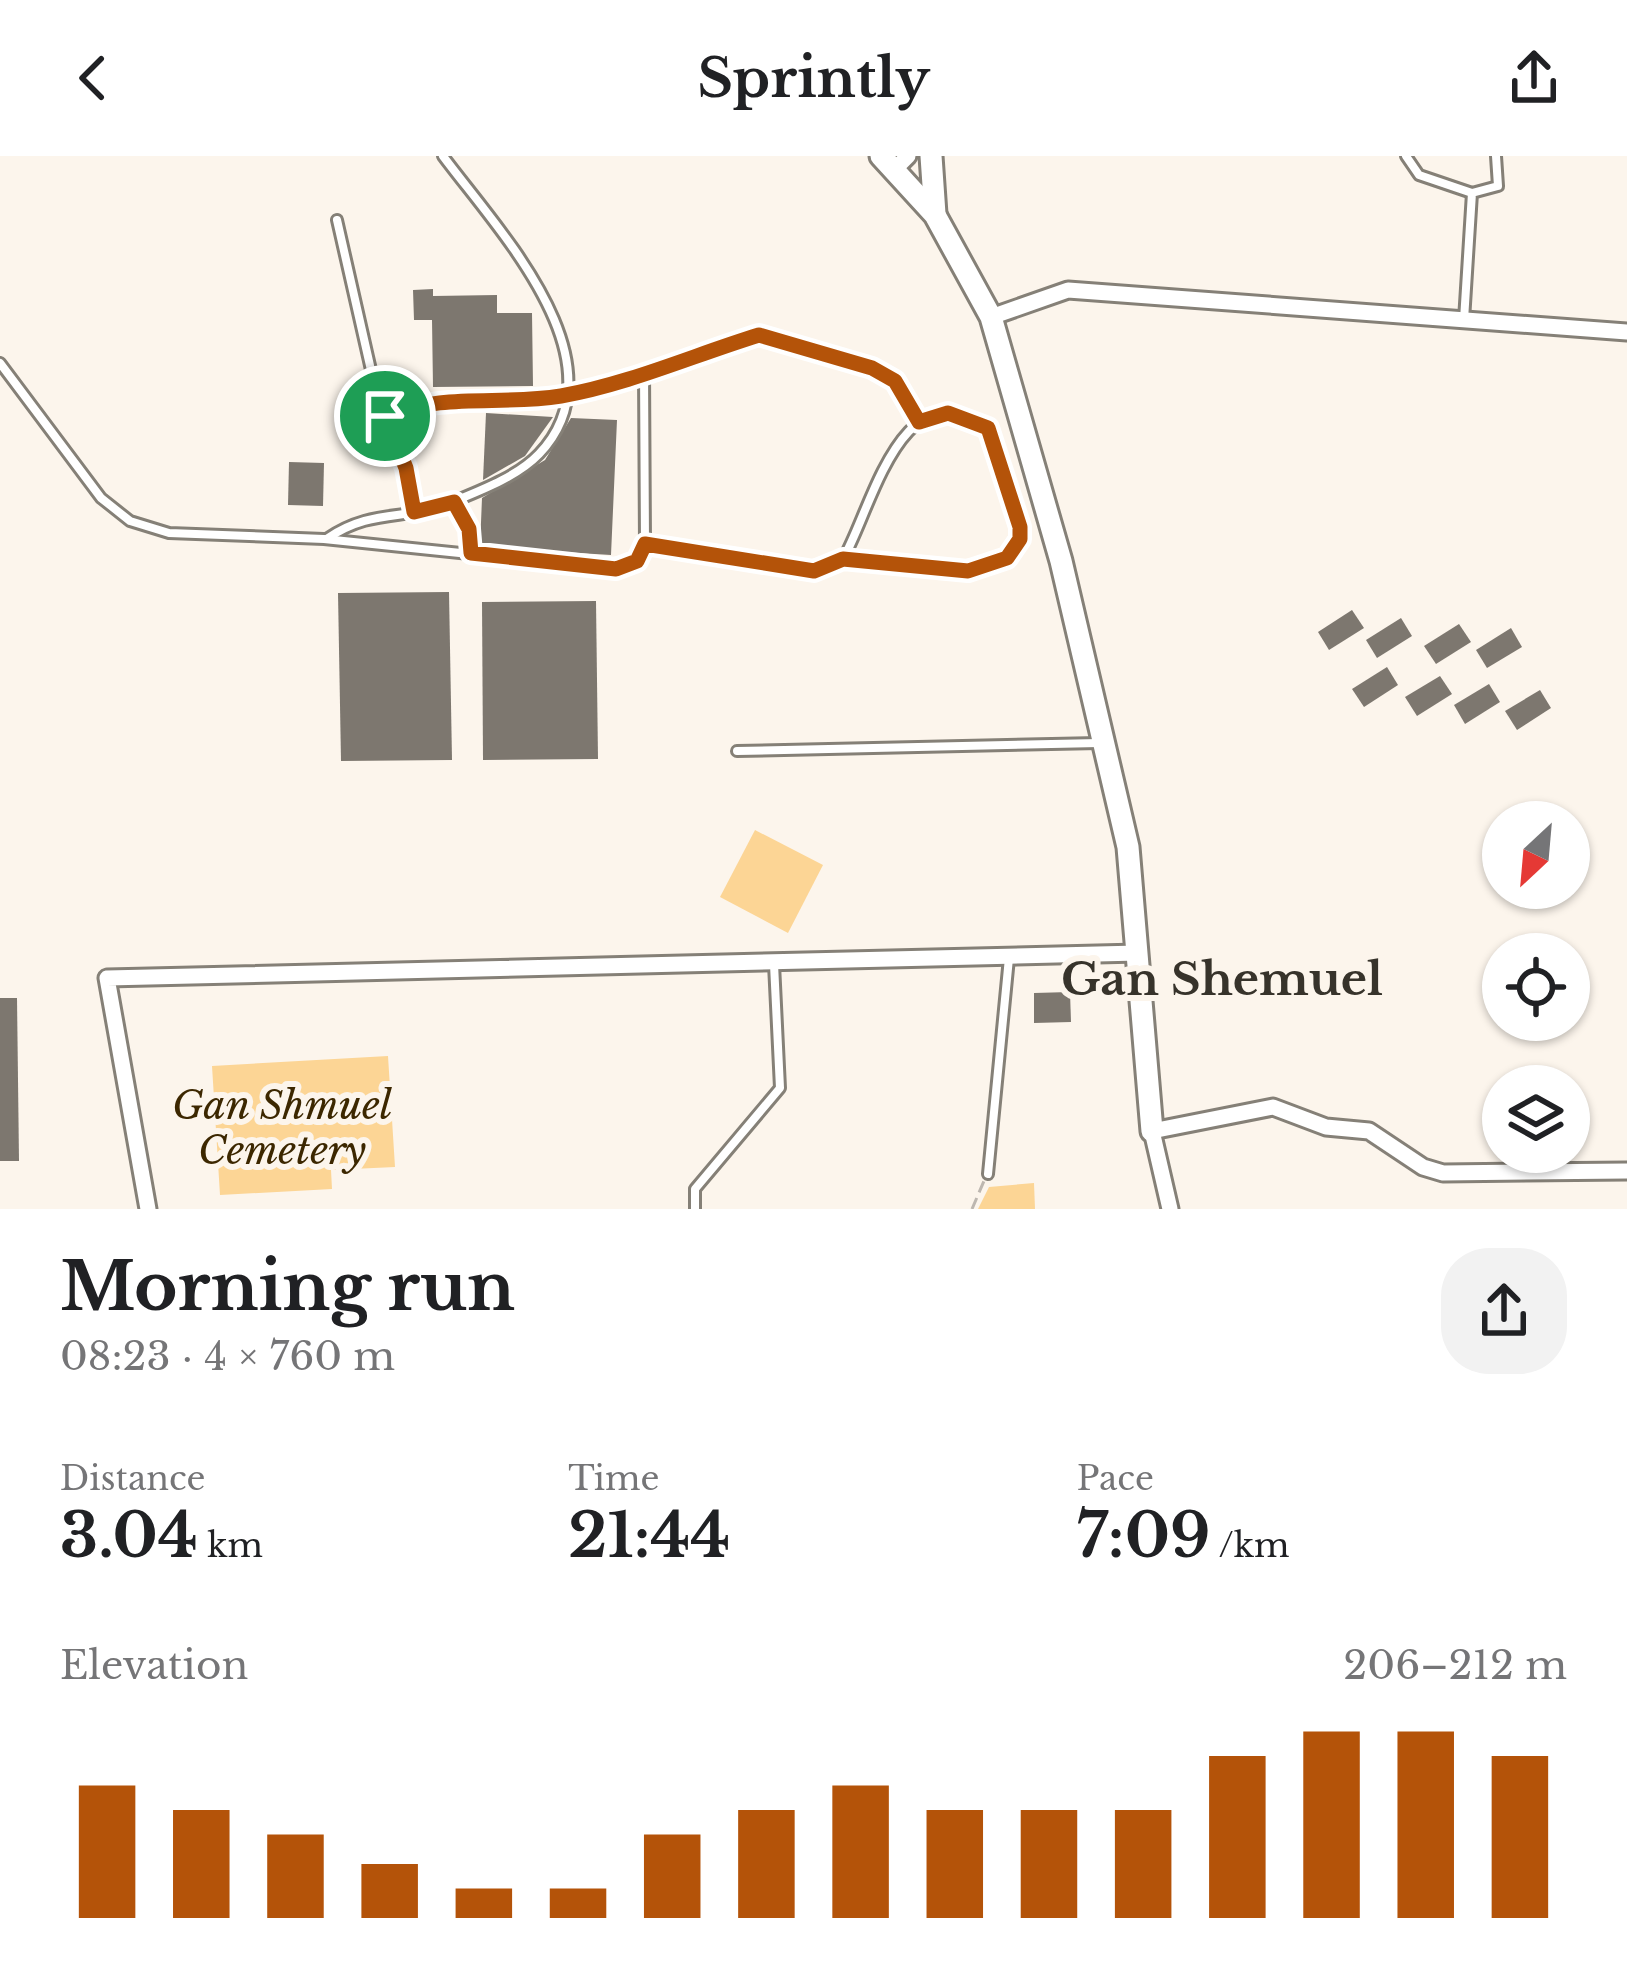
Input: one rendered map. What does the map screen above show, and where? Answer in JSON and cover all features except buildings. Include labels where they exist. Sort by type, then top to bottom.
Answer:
[{"type":"street","points":[[931,156],[935,214]]},
{"type":"street","points":[[895,160],[935,214],[992,317],[1107,743],[1132,875],[1153,1131],[1170,1209]]},
{"type":"street","points":[[992,317],[1068,290],[1627,332]]},
{"type":"street","points":[[148,1209],[107,978],[1138,953]]},
{"type":"street","points":[[1153,1131],[1273,1107],[1326,1127],[1369,1132],[1423,1167],[1443,1173],[1627,1171]]},
{"type":"lane","points":[[324,539],[367,516],[454,502],[537,456],[555,432],[569,394],[567,348],[548,309],[517,254],[443,156]]},
{"type":"lane","points":[[1406,156],[1420,175],[1472,193],[1498,187],[1496,156]]},
{"type":"lane","points":[[1464,320],[1472,193]]},
{"type":"lane","points":[[337,220],[414,512]]},
{"type":"lane","points":[[385,416],[439,399],[569,394],[759,335],[895,381],[919,422]]},
{"type":"lane","points":[[0,363],[101,498],[130,520],[169,533],[324,539],[616,569],[637,561],[645,544],[644,371]]},
{"type":"lane","points":[[645,544],[814,571],[843,559],[968,571],[991,566],[1015,550],[1020,527],[988,428],[948,413],[919,422],[889,458],[843,559]]},
{"type":"lane","points":[[454,502],[469,529],[471,553]]},
{"type":"lane","points":[[737,751],[1107,743]]},
{"type":"lane","points":[[988,1174],[1009,958]]},
{"type":"lane","points":[[695,1209],[695,1189],[780,1088],[774,964]]},
{"type":"path","points":[[972,1209],[988,1174]]},
{"type":"green space","points":[[755,830],[823,865],[788,933],[720,897]]},
{"type":"green space","name":"Gan Shmuel Cemetery","points":[[388,1056],[395,1167],[331,1170],[332,1189],[220,1195],[212,1066]]},
{"type":"green space","points":[[1034,1183],[1035,1209],[978,1209],[989,1187]]},
{"type":"district","name":"Gan Shemuel","points":[[1222,979]]},
{"type":"route","points":[[759,335],[778,338],[826,359],[872,368],[895,381],[919,422],[948,413],[976,419],[988,428],[999,450],[1020,539],[1007,558],[968,571],[843,559],[814,571],[645,544],[637,561],[616,569],[471,553],[469,529],[454,502],[414,512],[406,468],[385,416],[439,399],[555,397],[709,356],[759,335]]}]
